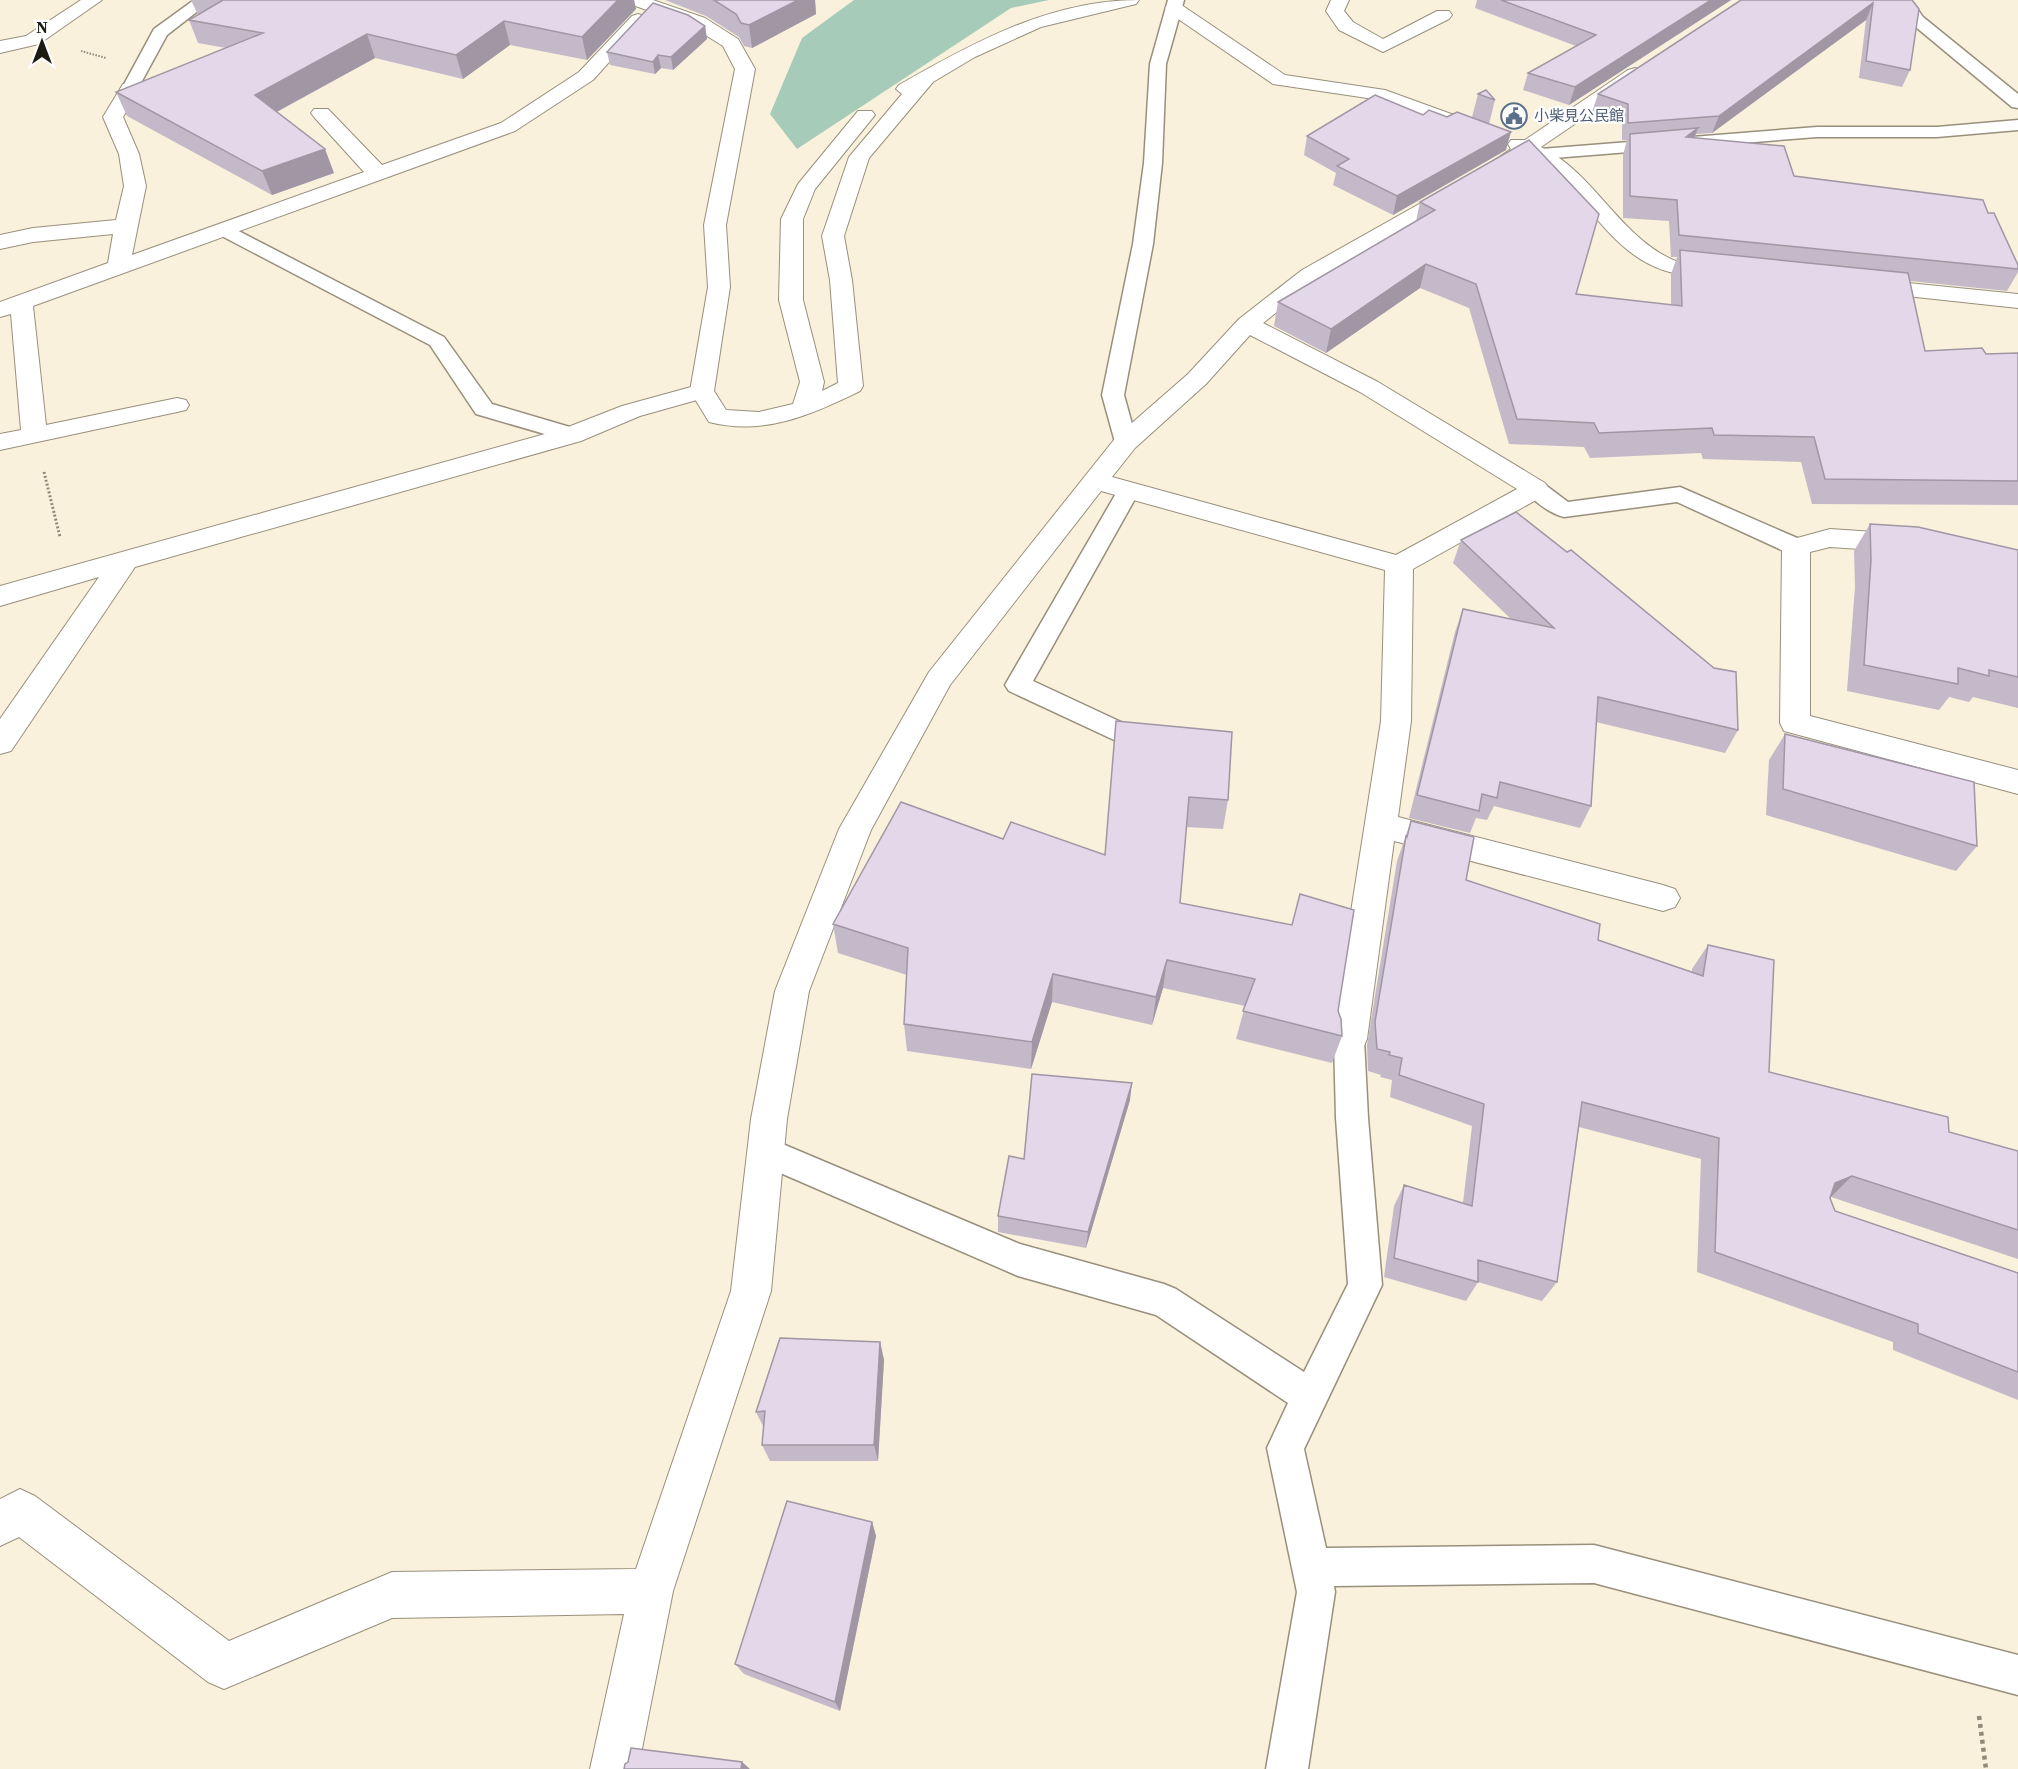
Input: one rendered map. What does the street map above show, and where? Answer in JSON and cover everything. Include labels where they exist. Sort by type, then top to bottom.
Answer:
[{"type":"street","points":[[0,47],[34,39],[93,0]]},
{"type":"street","points":[[804,409],[812,382],[791,300],[792,219],[805,188],[872,106],[924,80],[968,53],[1035,23],[1130,0]]},
{"type":"street","points":[[1340,0],[1335,11],[1346,26],[1383,46],[1443,15]]},
{"type":"street","points":[[34,434],[11,306],[508,127],[586,76],[645,2],[698,22],[731,43],[745,69],[715,225],[719,287],[702,392],[718,417],[759,420],[804,409],[852,386],[841,280],[833,236],[859,157],[924,80]]},
{"type":"street","points":[[1175,4],[1280,80],[1378,94],[1535,151],[1631,241],[1664,265],[1744,273]]},
{"type":"street","points":[[614,1769],[651,1591],[750,1291],[766,1152],[792,992],[855,829],[939,679],[1126,442],[1197,379],[1247,324],[1310,275],[1535,151],[1566,118],[1661,56]]},
{"type":"street","points":[[119,268],[125,226],[135,186],[129,154],[113,117],[130,88]]},
{"type":"street","points":[[321,113],[378,174]]},
{"type":"street","points":[[0,242],[33,235],[125,226]]},
{"type":"street","points":[[1847,284],[2018,301]]},
{"type":"street","points":[[1095,481],[1399,565],[1536,489],[1369,387],[1247,324]]},
{"type":"street","points":[[0,596],[572,435],[631,411],[702,392]]},
{"type":"street","points":[[0,442],[177,405]]},
{"type":"street","points":[[1936,545],[1830,538],[1796,547],[1795,723],[2018,783]]},
{"type":"street","points":[[0,743],[125,561]]},
{"type":"street","points":[[1349,1038],[1396,721],[1399,565]]},
{"type":"street","points":[[1381,825],[1663,898]]},
{"type":"street","points":[[0,1524],[20,1511],[224,1666],[392,1595],[651,1591]]},
{"type":"lane","points":[[130,88],[160,32],[204,0]]},
{"type":"lane","points":[[1903,0],[1917,20],[2018,103]]},
{"type":"lane","points":[[1126,442],[1113,395],[1143,244],[1153,163],[1158,64],[1175,4]]},
{"type":"lane","points":[[1535,151],[1817,132],[1937,132],[2018,125]]},
{"type":"lane","points":[[225,230],[436,341],[484,409],[572,435]]},
{"type":"lane","points":[[1536,489],[1564,510],[1680,494],[1796,547]]},
{"type":"lane","points":[[1127,736],[1018,685],[1129,490]]},
{"type":"lane","points":[[1287,1769],[1316,1592],[1285,1448],[1365,1285],[1352,1118],[1349,1038]]},
{"type":"lane","points":[[766,1152],[1018,1260],[1164,1300],[1310,1397]]},
{"type":"lane","points":[[1311,1567],[1594,1564],[2018,1675]]},
{"type":"path","points":[[34,39],[141,68]]},
{"type":"path","points":[[34,434],[70,576]]},
{"type":"green space","points":[[854,0],[1049,0],[1011,8],[797,149],[770,114],[802,38]]},
{"type":"building","points":[[223,0],[618,0],[582,37],[504,21],[456,55],[367,34],[255,95],[325,149],[262,171],[116,92],[263,33],[189,20]]},
{"type":"building","points":[[714,0],[798,0],[749,25],[741,23],[736,14]]},
{"type":"building","points":[[1501,0],[1711,0],[1575,87],[1528,73],[1596,35]]},
{"type":"building","points":[[1741,0],[1912,0],[1919,9],[1910,70],[1866,61],[1873,3],[1719,116],[1628,123],[1628,104],[1598,94]]},
{"type":"building","points":[[653,3],[688,15],[705,26],[671,57],[658,55],[653,62],[607,52]]},
{"type":"building","points":[[1486,90],[1495,100],[1478,94]]},
{"type":"building","points":[[1375,95],[1423,115],[1429,110],[1447,117],[1457,112],[1511,132],[1397,196],[1337,166],[1349,159],[1307,136]]},
{"type":"building","points":[[1698,128],[1686,137],[1784,146],[1794,176],[1983,200],[1988,213],[1994,213],[2018,269],[1679,235],[1677,200],[1630,196],[1630,134]]},
{"type":"building","points":[[1529,140],[1599,214],[1576,294],[1682,306],[1680,250],[1908,273],[1925,351],[1982,348],[1986,354],[2018,353],[2018,481],[1825,479],[1814,437],[1714,435],[1712,428],[1599,433],[1594,423],[1517,419],[1476,284],[1426,264],[1331,329],[1278,302],[1435,210],[1420,202]]},
{"type":"building","points":[[1516,512],[1567,552],[1571,550],[1714,668],[1736,672],[1738,730],[1598,697],[1591,806],[1500,782],[1497,798],[1482,794],[1479,811],[1417,795],[1463,609],[1554,628],[1461,540]]},
{"type":"building","points":[[1870,524],[1918,527],[2018,550],[2018,677],[1989,670],[1989,676],[1958,668],[1958,684],[1864,665],[1871,560]]},
{"type":"building","points":[[1116,721],[1232,732],[1228,800],[1189,797],[1180,903],[1292,925],[1300,894],[1354,910],[1338,1011],[1342,1036],[1243,1011],[1255,979],[1167,960],[1156,997],[1053,974],[1032,1042],[904,1024],[908,948],[833,924],[901,802],[1003,839],[1011,822],[1105,855]]},
{"type":"building","points":[[1785,734],[1974,782],[1977,846],[1783,789]]},
{"type":"building","points":[[1411,821],[1474,837],[1466,880],[1600,924],[1598,940],[1703,976],[1708,945],[1774,960],[1769,1072],[1948,1117],[1949,1132],[2018,1151],[2018,1230],[1852,1176],[1835,1183],[1830,1198],[1835,1211],[2018,1273],[2018,1372],[1918,1333],[1918,1324],[1715,1252],[1719,1138],[1582,1102],[1557,1282],[1478,1260],[1478,1282],[1394,1258],[1404,1185],[1472,1206],[1484,1104],[1399,1075],[1402,1058],[1377,1049],[1375,1022],[1406,836]]},
{"type":"building","points":[[1032,1074],[1132,1083],[1088,1232],[998,1216],[1009,1156],[1024,1159]]},
{"type":"building","points":[[780,1338],[880,1342],[874,1445],[762,1445],[765,1411],[756,1412]]},
{"type":"building","points":[[787,1501],[872,1522],[835,1702],[735,1664]]},
{"type":"building","points":[[631,1748],[742,1762],[741,1769],[624,1769]]},
{"type":"place","name":"小柴見公民館","points":[[1514,116]]}]
